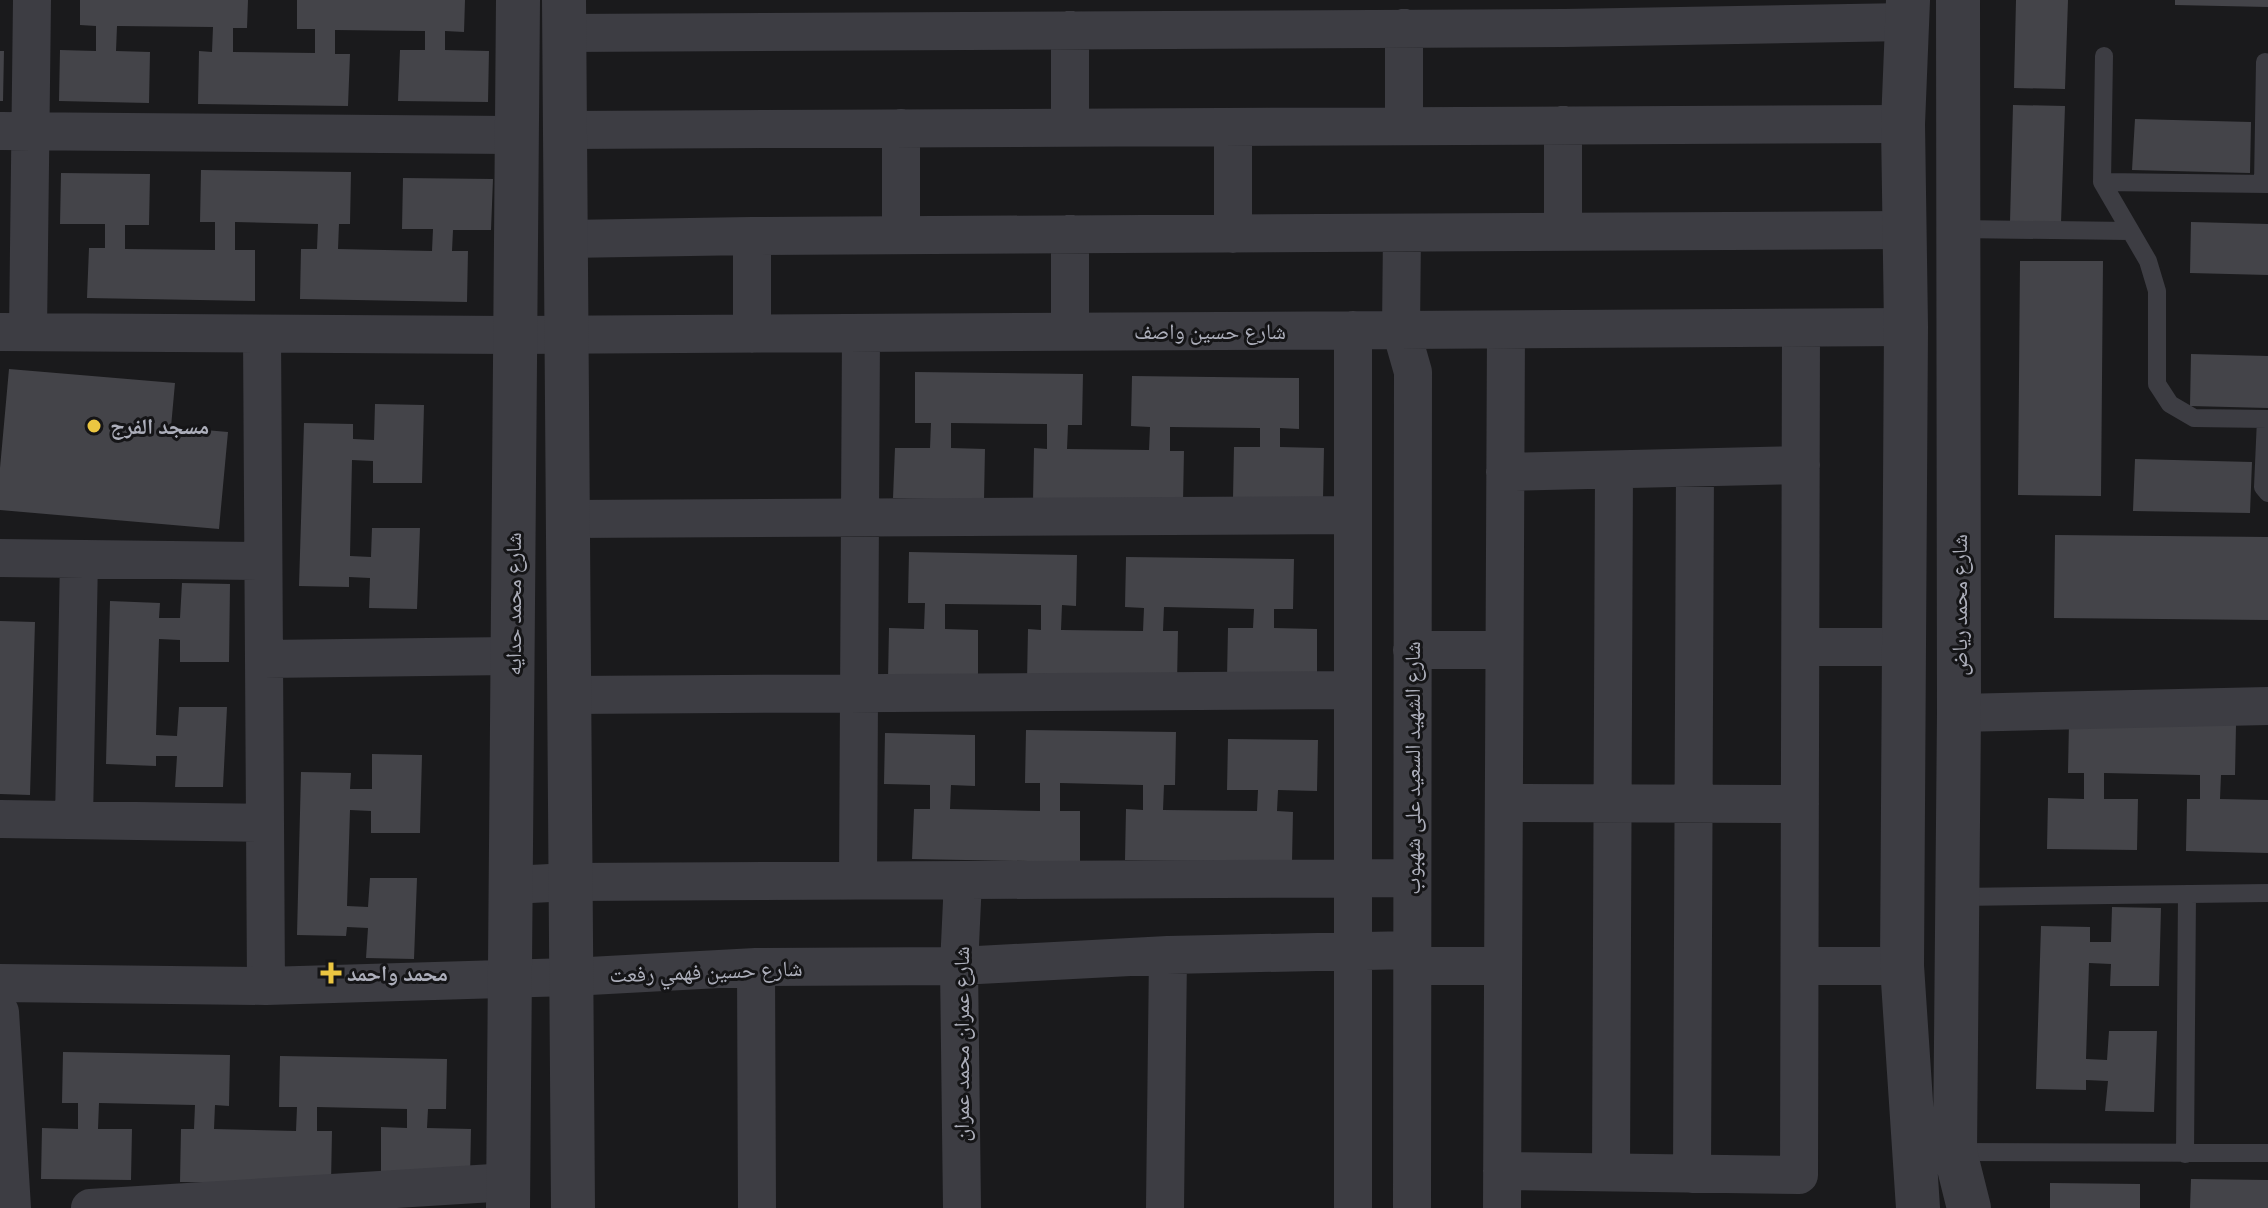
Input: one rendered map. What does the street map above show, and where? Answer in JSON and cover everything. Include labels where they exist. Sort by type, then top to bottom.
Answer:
[{"type":"street","points":[[14,332],[15,131],[32,0]]},
{"type":"street","name":"شارع محمد حدايه","points":[[508,1195],[518,0]]},
{"type":"street","points":[[1908,11],[1903,124],[1906,327],[1902,966],[1918,1208]]},
{"type":"street","points":[[573,1208],[564,16],[901,15],[1070,30],[1236,14],[1404,28],[1564,14],[1908,11],[1917,15],[1928,12],[1939,14],[1950,19],[1957,14]]},
{"type":"street","name":"شارع محمد رياض","points":[[1957,14],[1959,713],[1955,1152],[1969,1208]]},
{"type":"street","points":[[1404,28],[1404,126]]},
{"type":"street","points":[[1070,30],[1070,128]]},
{"type":"street","points":[[565,130],[1903,124]]},
{"type":"street","points":[[1563,125],[1563,232]]},
{"type":"street","points":[[1233,127],[1233,234]]},
{"type":"street","points":[[901,128],[901,235]]},
{"type":"street","points":[[15,131],[517,135]]},
{"type":"street","points":[[566,239],[1904,230]]},
{"type":"street","name":"شارع الشهيد السعيد على شهبوب","points":[[1402,233],[1401,330],[1413,372],[1412,1208]]},
{"type":"street","points":[[1070,234],[1070,332]]},
{"type":"street","points":[[752,236],[752,334]]},
{"type":"street","name":"شارع حسين واصف","points":[[14,332],[566,335],[1906,327]]},
{"type":"street","points":[[1506,330],[1502,1190],[1611,1172],[1799,1175],[1801,328]]},
{"type":"street","points":[[1353,330],[1353,1208]]},
{"type":"street","points":[[858,881],[861,333]]},
{"type":"street","points":[[262,334],[266,986]]},
{"type":"street","points":[[1505,472],[1801,465]]},
{"type":"street","points":[[1692,1174],[1695,468]]},
{"type":"street","points":[[1611,1172],[1614,470]]},
{"type":"street","points":[[568,519],[1353,515]]},
{"type":"street","points":[[0,558],[263,561]]},
{"type":"street","points":[[74,820],[79,559]]},
{"type":"street","points":[[1801,647],[1904,647]]},
{"type":"street","points":[[1412,650],[1504,650]]},
{"type":"street","points":[[264,659],[513,656]]},
{"type":"street","points":[[569,695],[1353,690]]},
{"type":"street","points":[[1959,713],[2268,706]]},
{"type":"street","points":[[1504,803],[1800,804]]},
{"type":"street","points":[[0,819],[265,823]]},
{"type":"street","points":[[511,885],[570,882],[1412,878]]},
{"type":"street","name":"شارع عمران محمد عمران","points":[[962,1208],[959,966],[963,880]]},
{"type":"street","name":"شارع حسين فهمي رفعت","points":[[0,983],[266,986],[571,977],[756,967],[959,966],[1168,955],[1353,950],[1503,966]]},
{"type":"street","points":[[1165,1208],[1168,955]]},
{"type":"street","points":[[1800,966],[1902,966]]},
{"type":"street","points":[[756,967],[757,1208]]},
{"type":"street","points":[[0,1012],[12,1208]]},
{"type":"street","points":[[90,1208],[508,1195]]},
{"type":"lane","points":[[2104,56],[2102,182],[2148,261],[2157,291],[2157,384],[2170,404],[2194,418],[2267,419],[2263,487],[2268,493]]},
{"type":"lane","points":[[2102,182],[2266,184],[2265,62]]},
{"type":"lane","points":[[1958,229],[2129,231]]},
{"type":"lane","points":[[1957,897],[2268,893]]},
{"type":"lane","points":[[2185,1154],[2187,894]]},
{"type":"lane","points":[[1955,1152],[2268,1153]]},
{"type":"building","points":[[80,0],[248,0],[247,28],[233,28],[233,52],[315,53],[315,29],[297,29],[297,0],[465,0],[464,32],[445,31],[445,50],[489,51],[488,102],[398,101],[400,50],[425,50],[425,31],[335,30],[335,54],[350,54],[348,106],[198,104],[199,51],[212,52],[213,27],[117,26],[116,51],[150,52],[149,103],[59,101],[60,50],[96,51],[96,26],[80,25]]},
{"type":"building","points":[[2016,0],[2068,0],[2065,89],[2014,88]]},
{"type":"building","points":[[2175,0],[2268,0],[2268,7],[2175,5]]},
{"type":"building","points":[[0,51],[4,51],[3,101],[0,101]]},
{"type":"building","points":[[2013,105],[2065,106],[2061,223],[2010,222]]},
{"type":"building","points":[[2135,119],[2251,122],[2250,173],[2132,170]]},
{"type":"building","points":[[201,170],[351,172],[350,224],[339,224],[338,249],[432,251],[433,229],[402,229],[403,178],[493,179],[491,230],[453,230],[452,251],[468,251],[467,302],[300,299],[301,249],[317,249],[318,224],[235,222],[235,250],[255,250],[255,301],[87,298],[89,248],[105,248],[105,224],[60,224],[61,173],[150,174],[149,225],[125,225],[125,249],[215,250],[215,222],[200,222]]},
{"type":"building","points":[[2191,222],[2268,224],[2268,275],[2190,273]]},
{"type":"building","points":[[2020,261],[2103,261],[2101,496],[2018,495]]},
{"type":"building","points":[[2191,354],[2268,356],[2268,408],[2190,406]]},
{"type":"building","points":[[9,369],[175,383],[171,427],[228,432],[219,529],[0,510],[0,468]]},
{"type":"building","points":[[915,372],[1083,374],[1082,425],[1068,425],[1067,449],[1149,450],[1150,427],[1131,426],[1132,376],[1299,378],[1299,429],[1280,428],[1280,447],[1324,448],[1323,499],[1233,498],[1234,447],[1260,447],[1260,428],[1170,427],[1170,451],[1184,451],[1183,503],[1033,501],[1034,448],[1047,449],[1047,424],[951,423],[951,448],[985,449],[984,500],[893,498],[895,448],[930,448],[931,423],[915,423]]},
{"type":"building","points":[[375,404],[424,405],[422,483],[373,483],[373,461],[352,460],[350,556],[371,557],[372,528],[420,528],[417,609],[369,608],[370,578],[349,577],[349,587],[299,586],[304,423],[353,424],[353,439],[374,440]]},
{"type":"building","points":[[2135,459],[2252,462],[2250,513],[2133,511]]},
{"type":"building","points":[[2055,535],[2268,537],[2268,620],[2054,618]]},
{"type":"building","points":[[909,552],[1077,555],[1076,606],[1062,605],[1061,630],[1143,631],[1144,608],[1125,607],[1126,557],[1294,559],[1293,609],[1274,609],[1274,628],[1317,629],[1317,679],[1227,678],[1228,628],[1253,628],[1254,609],[1164,607],[1163,631],[1178,631],[1177,684],[1027,682],[1028,629],[1041,630],[1041,605],[945,604],[945,629],[978,630],[978,680],[888,679],[889,628],[924,629],[925,603],[908,603]]},
{"type":"building","points":[[182,583],[230,584],[229,662],[180,662],[180,640],[159,639],[156,735],[177,736],[179,707],[227,707],[223,787],[175,787],[177,756],[156,756],[156,766],[106,764],[110,601],[160,603],[159,618],[180,618]]},
{"type":"building","points":[[0,621],[35,622],[30,795],[0,794]]},
{"type":"building","points":[[2069,722],[2236,725],[2235,775],[2221,775],[2220,799],[2268,800],[2268,853],[2186,851],[2187,799],[2200,799],[2200,775],[2104,773],[2104,799],[2138,799],[2137,850],[2047,849],[2048,798],[2084,799],[2084,773],[2068,773]]},
{"type":"building","points":[[1026,730],[1176,732],[1175,785],[1164,785],[1163,810],[1257,811],[1258,790],[1227,790],[1228,739],[1318,740],[1317,791],[1278,790],[1277,811],[1293,812],[1292,862],[1125,860],[1126,809],[1143,810],[1143,785],[1060,783],[1060,811],[1080,811],[1080,862],[912,859],[914,809],[930,809],[930,785],[884,784],[885,733],[975,735],[975,786],[951,785],[950,809],[1040,811],[1040,783],[1025,783]]},
{"type":"building","points":[[372,754],[422,755],[420,833],[371,833],[371,811],[350,810],[347,906],[368,907],[370,878],[417,878],[414,959],[366,958],[368,928],[347,927],[346,936],[297,935],[301,772],[351,773],[350,789],[372,789]]},
{"type":"building","points":[[2112,907],[2161,908],[2159,986],[2110,986],[2111,964],[2089,963],[2086,1059],[2107,1060],[2109,1031],[2157,1031],[2154,1112],[2105,1111],[2108,1081],[2086,1080],[2086,1090],[2036,1089],[2041,926],[2090,927],[2090,942],[2111,942]]},
{"type":"building","points":[[63,1052],[230,1055],[229,1106],[215,1105],[214,1129],[296,1131],[297,1107],[279,1107],[280,1056],[447,1059],[446,1109],[428,1109],[427,1128],[471,1129],[470,1179],[381,1178],[381,1127],[407,1128],[407,1109],[317,1107],[317,1131],[332,1131],[331,1184],[180,1182],[181,1129],[194,1129],[195,1105],[99,1103],[98,1129],[132,1129],[131,1180],[41,1179],[42,1128],[78,1129],[78,1103],[62,1103]]},
{"type":"building","points":[[2191,1179],[2268,1180],[2268,1208],[2190,1208]]},
{"type":"building","points":[[2050,1183],[2140,1184],[2140,1208],[2050,1208]]},
{"type":"place","name":"مسجد الفرج","points":[[94,426]]},
{"type":"place","name":"محمد واحمد","points":[[331,973]]}]
